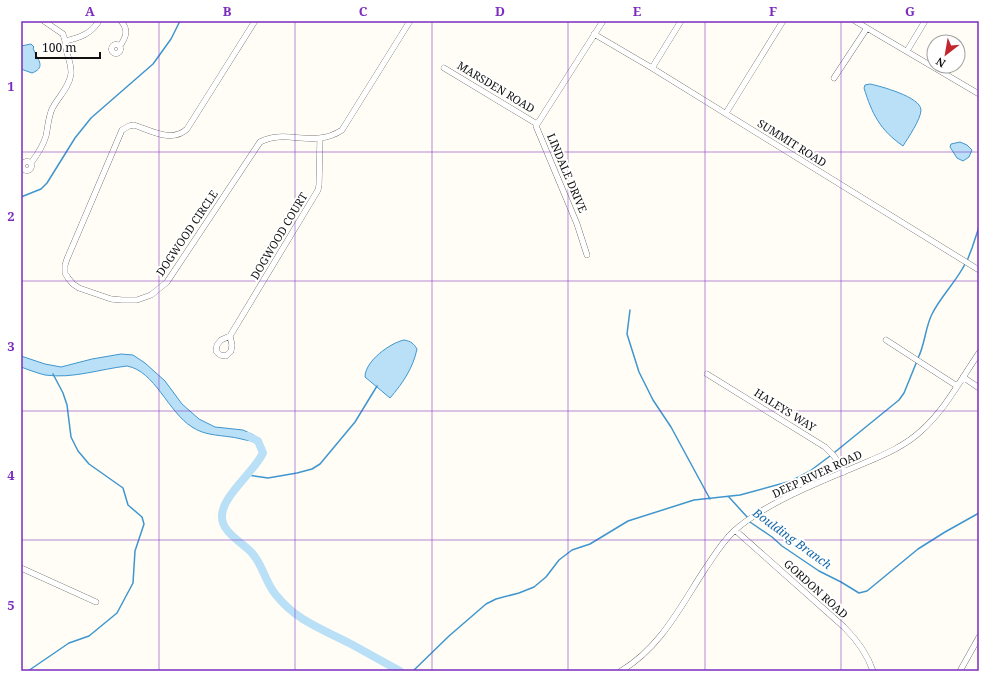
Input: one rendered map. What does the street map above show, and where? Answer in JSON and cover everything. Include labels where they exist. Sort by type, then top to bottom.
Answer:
[{"type":"street","points":[[30,163],[42,146],[46,136],[48,118],[70,79],[71,68],[62,34],[44,21]]},
{"type":"street","points":[[65,41],[80,38],[86,35],[99,21]]},
{"type":"street","points":[[120,46],[125,39],[126,34],[126,28],[121,21]]},
{"type":"street","name":"DOGWOOD CIRCLE","points":[[255,21],[184,132],[169,136],[134,125],[122,130],[66,259],[65,273],[76,287],[111,299],[130,301],[151,295],[167,282],[260,142],[265,139],[276,138],[320,139],[334,135],[342,130],[410,21]]},
{"type":"street","name":"LINDALE DRIVE","points":[[587,255],[577,224],[536,126],[603,21]]},
{"type":"street","points":[[652,68],[682,21]]},
{"type":"street","points":[[726,113],[783,21]]},
{"type":"street","points":[[855,21],[979,94]]},
{"type":"street","points":[[907,51],[925,21]]},
{"type":"street","points":[[834,78],[867,28]]},
{"type":"street","name":"SUMMIT ROAD","points":[[594,34],[726,113],[979,270]]},
{"type":"street","name":"MARSDEN ROAD","points":[[444,68],[537,124]]},
{"type":"street","name":"DOGWOOD COURT","points":[[230,336],[318,190],[320,185],[320,139]]},
{"type":"street","points":[[886,340],[957,386]]},
{"type":"street","name":"DEEP RIVER ROAD","points":[[621,671],[638,660],[656,642],[716,552],[735,530],[751,518],[779,502],[892,450],[915,436],[935,416],[979,353]]},
{"type":"street","name":"HALEYS WAY","points":[[707,374],[825,447],[834,456],[844,472]]},
{"type":"street","points":[[963,377],[979,388]]},
{"type":"street","name":"GORDON ROAD","points":[[735,530],[855,638],[864,651],[873,671]]},
{"type":"street","points":[[21,568],[96,602]]},
{"type":"street","points":[[960,671],[979,637]]},
{"type":"water","points":[[31,44],[34,47],[33,48],[40,64],[39,69],[32,73],[21,69],[21,46]]},
{"type":"water","points":[[870,84],[899,93],[908,97],[919,105],[921,110],[919,118],[903,146],[888,134],[874,114],[864,88],[865,85]]},
{"type":"water","points":[[960,142],[967,145],[972,150],[969,157],[963,161],[957,158],[950,147],[951,144]]},
{"type":"water","points":[[404,340],[412,343],[417,349],[413,363],[407,375],[390,398],[365,377],[366,371],[369,365],[379,354],[392,345]]},
{"type":"water","points":[[121,354],[133,355],[145,363],[165,381],[182,404],[199,419],[215,427],[243,430],[254,435],[258,441],[211,434],[197,430],[183,420],[154,384],[137,369],[127,366],[76,375],[55,376],[45,375],[21,367],[21,356],[45,364],[61,367],[92,359]]},
{"type":"waterway","points":[[21,197],[41,189],[47,183],[75,138],[91,118],[153,64],[171,39],[180,21]]},
{"type":"waterway","points":[[967,261],[979,227]]},
{"type":"waterway","points":[[918,358],[932,314],[965,264]]},
{"type":"waterway","points":[[630,310],[627,334],[639,372],[653,400],[671,427],[710,499]]},
{"type":"waterway","points":[[835,452],[899,400],[904,393],[917,361]]},
{"type":"waterway","points":[[28,671],[69,643],[89,636],[117,613],[133,583],[135,551],[144,524],[142,517],[128,505],[123,488],[89,464],[78,451],[71,437],[67,405],[63,393],[53,374]]},
{"type":"waterway","points":[[248,475],[268,478],[312,469],[320,464],[355,422],[377,386]]},
{"type":"waterway","points":[[248,436],[258,441],[263,453],[227,500],[223,508],[223,522],[228,532],[252,553],[259,563],[272,590],[292,611],[301,618],[400,671]]},
{"type":"waterway","name":"Boulding Branch","points":[[413,671],[449,636],[486,604],[496,599],[519,593],[534,587],[546,577],[559,560],[572,550],[590,544],[628,521],[694,500],[740,495],[791,481],[810,471],[830,456]]},
{"type":"waterway","name":"Boulding Branch","points":[[728,496],[748,518]]},
{"type":"waterway","name":"Boulding Branch","points":[[750,522],[819,571],[859,593],[867,591],[918,549],[979,513]]}]
